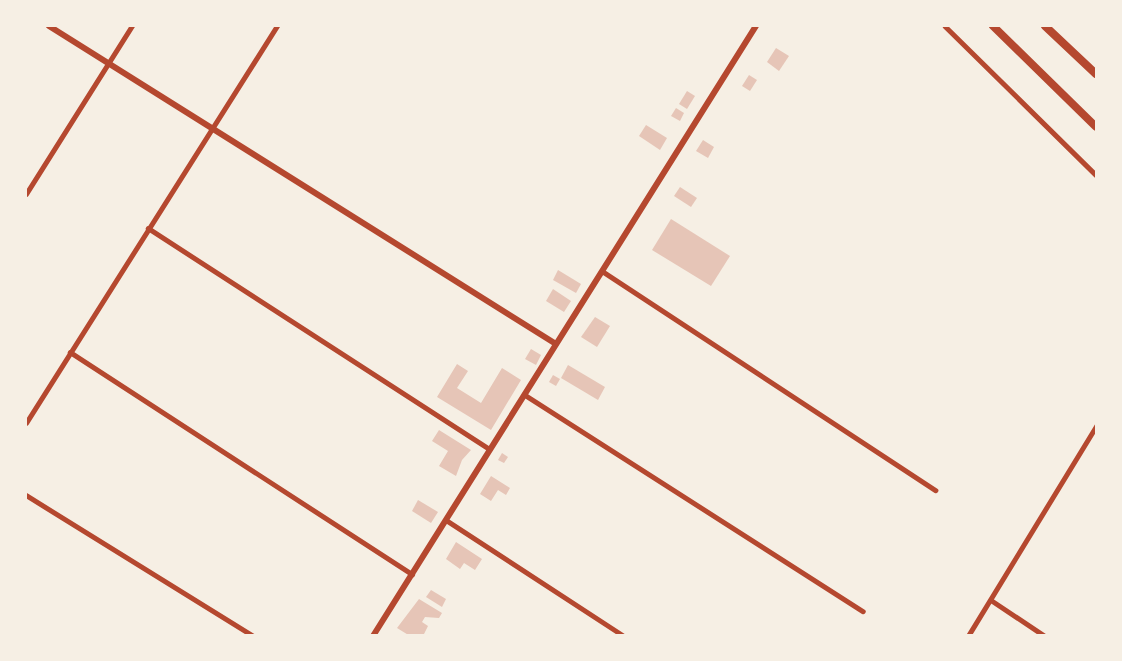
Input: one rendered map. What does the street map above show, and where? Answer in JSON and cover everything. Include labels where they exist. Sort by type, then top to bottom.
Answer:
[{"type":"highway","points":[[993,26],[1096,128]]},
{"type":"highway","points":[[1045,26],[1096,74]]},
{"type":"street","points":[[49,26],[556,344]]},
{"type":"street","points":[[26,194],[132,26]]},
{"type":"street","points":[[26,423],[277,26]]},
{"type":"street","points":[[373,636],[756,26]]},
{"type":"street","points":[[945,26],[1096,175]]},
{"type":"street","points":[[148,228],[490,449]]},
{"type":"street","points":[[602,271],[936,490]]},
{"type":"street","points":[[70,352],[412,574]]},
{"type":"street","points":[[525,394],[863,611]]},
{"type":"street","points":[[968,636],[1096,426]]},
{"type":"street","points":[[26,495],[253,636]]},
{"type":"street","points":[[446,520],[624,636]]},
{"type":"street","points":[[991,600],[1045,636]]},
{"type":"building","points":[[776,48],[789,56],[779,71],[767,62]]},
{"type":"building","points":[[749,75],[757,80],[750,91],[742,86]]},
{"type":"building","points":[[687,91],[695,96],[687,109],[679,104]]},
{"type":"building","points":[[676,108],[684,113],[680,121],[671,116]]},
{"type":"building","points":[[646,125],[667,138],[660,150],[639,136]]},
{"type":"building","points":[[703,140],[714,147],[708,158],[696,151]]},
{"type":"building","points":[[680,187],[697,198],[691,207],[674,196]]},
{"type":"building","points":[[671,219],[730,256],[711,286],[652,250]]},
{"type":"building","points":[[558,270],[581,284],[576,293],[553,280]]},
{"type":"building","points":[[553,289],[571,301],[564,312],[546,301]]},
{"type":"building","points":[[595,317],[610,326],[597,347],[581,337]]},
{"type":"building","points":[[531,349],[541,355],[536,365],[525,359]]},
{"type":"building","points":[[457,364],[468,371],[457,388],[481,403],[502,368],[521,380],[491,430],[437,397]]},
{"type":"building","points":[[568,365],[605,387],[598,400],[561,378]]},
{"type":"building","points":[[553,375],[560,379],[556,386],[549,382]]},
{"type":"building","points":[[439,430],[471,450],[462,460],[456,476],[439,466],[448,451],[432,441]]},
{"type":"building","points":[[502,453],[508,457],[504,463],[498,460]]},
{"type":"building","points":[[491,476],[510,488],[506,495],[498,490],[491,501],[480,494]]},
{"type":"building","points":[[418,500],[438,512],[431,523],[412,511]]},
{"type":"building","points":[[456,542],[482,559],[475,570],[464,563],[460,569],[446,559]]},
{"type":"building","points":[[431,590],[446,599],[442,607],[426,597]]},
{"type":"building","points":[[419,599],[442,613],[439,618],[425,617],[422,622],[428,626],[423,636],[410,636],[397,628]]}]
